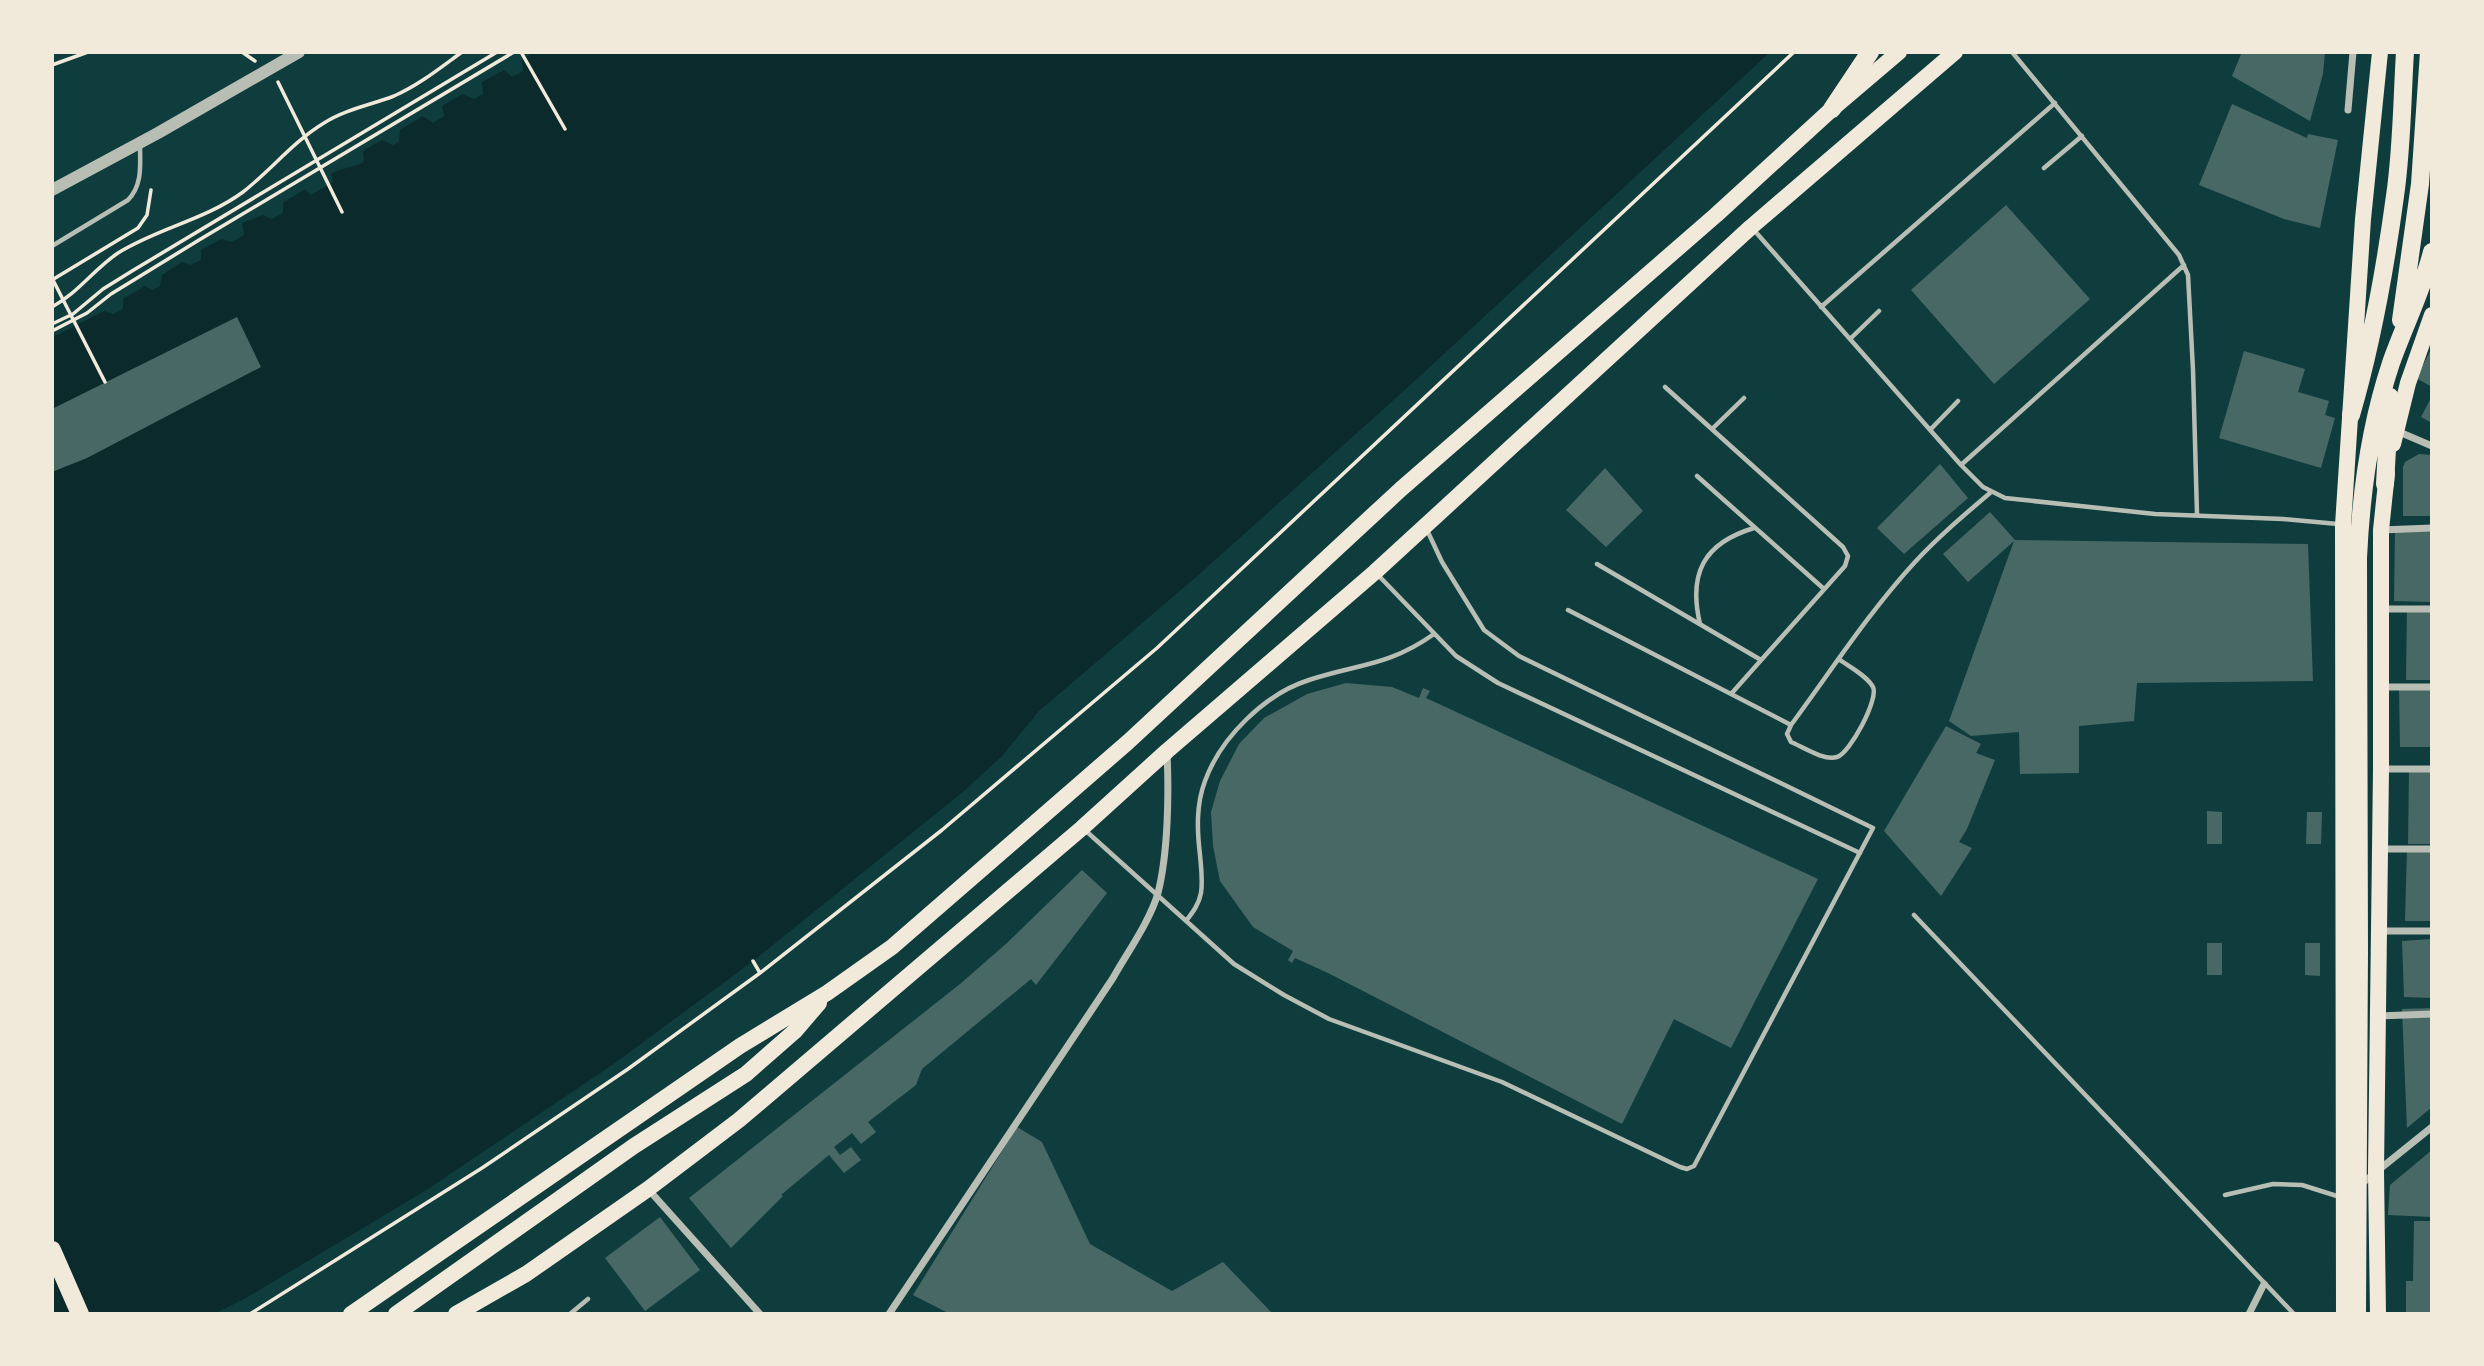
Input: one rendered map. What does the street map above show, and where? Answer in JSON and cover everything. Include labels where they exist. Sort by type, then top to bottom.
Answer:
[{"type":"highway","points":[[1832,109],[1870,52]]},
{"type":"highway","points":[[2351,415],[2378,309],[2396,194],[2405,52]]},
{"type":"highway","points":[[2385,484],[2391,389],[2416,221],[2429,52]]},
{"type":"highway","points":[[2357,1314],[2360,518],[2364,478],[2380,400],[2413,311],[2431,252]]},
{"type":"highway","points":[[52,1250],[80,1314]]},
{"type":"highway","points":[[72,1296],[93,1314]]},
{"type":"main road","points":[[351,1314],[740,1046],[827,993],[892,947],[1128,742],[1401,489],[1899,52]]},
{"type":"main road","points":[[456,1314],[526,1274],[648,1189],[739,1119],[1082,828],[1375,572],[1751,227],[1955,52]]},
{"type":"main road","points":[[2344,1314],[2343,525],[2363,219],[2380,52]]},
{"type":"main road","points":[[2378,1314],[2376,1171],[2382,687],[2381,530],[2385,484],[2396,430],[2408,383],[2429,335],[2431,315]]},
{"type":"main road","points":[[396,1314],[634,1146],[746,1074],[794,1031],[827,993]]},
{"type":"main road","points":[[391,1314],[385,1303],[387,1293],[398,1282]]},
{"type":"street","points":[[270,70],[284,52]]},
{"type":"street","points":[[52,190],[141,143],[299,52]]},
{"type":"street","points":[[2348,110],[2353,52]]},
{"type":"street","points":[[2396,430],[2431,446]]},
{"type":"street","points":[[2381,530],[2431,528]]},
{"type":"street","points":[[2382,609],[2431,609]]},
{"type":"street","points":[[2382,687],[2431,687]]},
{"type":"street","points":[[889,1314],[1113,978],[1158,894],[1168,808],[1167,751]]},
{"type":"street","points":[[2381,769],[2431,769]]},
{"type":"street","points":[[2379,849],[2431,849]]},
{"type":"street","points":[[2379,931],[2431,931]]},
{"type":"street","points":[[2378,1016],[2431,1014]]},
{"type":"street","points":[[2343,1198],[2431,1127]]},
{"type":"street","points":[[648,1189],[760,1314]]},
{"type":"street","points":[[2249,1314],[2264,1284]]},
{"type":"lane","points":[[2012,52],[2185,265],[2188,275],[2193,370],[2197,514]]},
{"type":"lane","points":[[1821,307],[2055,103]]},
{"type":"lane","points":[[2044,169],[2082,135]]},
{"type":"lane","points":[[52,246],[134,194],[138,187],[141,143]]},
{"type":"lane","points":[[1751,227],[1961,465],[1990,493],[2005,498],[2155,514],[2283,519],[2343,525]]},
{"type":"lane","points":[[1961,465],[2185,265]]},
{"type":"lane","points":[[1850,339],[1879,311]]},
{"type":"lane","points":[[1665,387],[1846,551],[1848,556],[1845,566],[1731,694]]},
{"type":"lane","points":[[1712,430],[1744,398]]},
{"type":"lane","points":[[1930,430],[1958,401]]},
{"type":"lane","points":[[1697,476],[1824,589]]},
{"type":"lane","points":[[1840,660],[1869,681],[1875,690],[1875,700],[1847,750],[1837,757],[1827,757],[1791,742],[1787,734],[1791,725],[1899,580],[1934,542],[1990,493]]},
{"type":"lane","points":[[1082,828],[1234,964],[1283,995],[1329,1019],[1502,1082],[1687,1168],[1694,1166],[1873,828],[1519,656],[1483,630],[1442,562],[1425,526]]},
{"type":"lane","points":[[1700,624],[1695,602],[1697,580],[1703,563],[1714,548],[1733,534],[1755,528]]},
{"type":"lane","points":[[1597,564],[1761,660]]},
{"type":"lane","points":[[1375,572],[1456,656],[1498,683],[1860,853]]},
{"type":"lane","points":[[1568,610],[1791,725]]},
{"type":"lane","points":[[1186,921],[1196,908],[1201,893],[1198,836],[1200,799],[1205,780],[1233,734],[1250,714],[1307,681],[1378,664],[1415,648],[1434,634]]},
{"type":"lane","points":[[1914,915],[2294,1314]]},
{"type":"lane","points":[[2225,1195],[2273,1184],[2302,1185],[2343,1198]]},
{"type":"lane","points":[[570,1314],[588,1299]]},
{"type":"path","points":[[52,65],[88,52]]},
{"type":"path","points":[[52,307],[80,289],[101,266],[118,253],[148,236],[209,212],[240,193],[322,124],[355,108],[405,90],[462,52]]},
{"type":"path","points":[[52,324],[73,314],[103,289],[132,271],[497,52]]},
{"type":"path","points":[[52,331],[87,313],[111,294],[199,240],[514,52]]},
{"type":"path","points":[[250,1314],[482,1168],[628,1069],[760,973],[942,830],[1157,648],[1794,52]]},
{"type":"path","points":[[522,53],[565,129]]},
{"type":"path","points":[[270,70],[298,119],[342,212]]},
{"type":"path","points":[[53,280],[106,382]]},
{"type":"path","points":[[753,961],[760,973]]},
{"type":"water","points":[[533,53],[1769,53],[1407,388],[1195,578],[1039,711],[1002,756],[964,791],[753,961],[615,1063],[425,1191],[246,1298],[216,1313],[53,1314],[53,337],[104,311],[113,314],[123,309],[123,299],[145,286],[152,290],[160,286],[162,275],[182,262],[191,265],[201,260],[201,250],[221,239],[232,242],[244,235],[242,223],[263,215],[272,219],[283,213],[283,203],[305,189],[311,195],[333,182],[331,174],[364,162],[363,151],[382,140],[393,145],[399,142],[400,130],[423,116],[433,123],[444,116],[442,106],[462,94],[474,99],[483,94],[482,82],[504,70],[512,77],[523,71],[522,59]]},
{"type":"building","points":[[2242,52],[2325,52],[2323,74],[2310,121],[2232,76]]},
{"type":"building","points":[[2232,104],[2307,138],[2308,134],[2338,140],[2320,228],[2284,219],[2199,185]]},
{"type":"building","points":[[2006,205],[2090,299],[1994,384],[1911,290]]},
{"type":"building","points":[[237,317],[261,367],[87,458],[52,472],[52,409]]},
{"type":"building","points":[[2432,348],[2432,387],[2416,378]]},
{"type":"building","points":[[2244,351],[2305,369],[2298,392],[2329,401],[2325,415],[2335,418],[2321,468],[2219,438]]},
{"type":"building","points":[[2432,396],[2432,423],[2421,417]]},
{"type":"building","points":[[2419,454],[2432,455],[2432,516],[2403,516],[2403,467],[2405,462]]},
{"type":"building","points":[[1940,464],[1968,498],[1904,554],[1877,528]]},
{"type":"building","points":[[1605,468],[1643,511],[1606,547],[1566,510]]},
{"type":"building","points":[[1990,512],[2015,540],[2308,544],[2313,681],[2137,683],[2134,721],[2079,726],[2079,773],[2020,774],[2019,732],[1971,736],[1949,721],[2014,541],[1968,582],[1943,554]]},
{"type":"building","points":[[2395,530],[2432,531],[2432,602],[2394,601]]},
{"type":"building","points":[[2407,607],[2432,607],[2432,680],[2406,680]]},
{"type":"building","points":[[1346,683],[1392,687],[1419,698],[1423,688],[1430,691],[1426,698],[1818,879],[1731,1048],[1674,1019],[1622,1124],[1328,973],[1295,958],[1292,963],[1288,960],[1293,951],[1253,927],[1220,881],[1213,846],[1211,812],[1220,781],[1239,744],[1264,718],[1307,694]]},
{"type":"building","points":[[2399,689],[2432,690],[2432,747],[2400,747]]},
{"type":"building","points":[[1946,726],[1981,744],[1976,753],[1995,760],[1959,842],[1972,848],[1941,896],[1884,831]]},
{"type":"building","points":[[2409,770],[2432,771],[2432,844],[2408,844]]},
{"type":"building","points":[[2207,811],[2222,812],[2222,844],[2207,844]]},
{"type":"building","points":[[2307,812],[2322,812],[2321,844],[2306,844]]},
{"type":"building","points":[[2407,849],[2432,849],[2432,921],[2405,921]]},
{"type":"building","points":[[1082,870],[1107,893],[1036,985],[1031,979],[922,1069],[916,1085],[868,1122],[876,1132],[861,1144],[852,1133],[834,1147],[840,1155],[851,1147],[861,1160],[844,1173],[829,1155],[781,1195],[783,1196],[731,1248],[689,1198],[960,984],[1007,943]]},
{"type":"building","points":[[2432,939],[2432,998],[2404,997],[2402,941]]},
{"type":"building","points":[[2207,943],[2222,943],[2222,975],[2207,975]]},
{"type":"building","points":[[2305,943],[2320,943],[2320,976],[2305,975]]},
{"type":"building","points":[[2432,1008],[2432,1107],[2407,1128],[2402,1009]]},
{"type":"building","points":[[1017,1127],[1042,1142],[1090,1244],[1172,1291],[1223,1262],[1272,1313],[948,1313],[913,1295]]},
{"type":"building","points":[[2432,1150],[2432,1217],[2388,1215],[2390,1185]]},
{"type":"building","points":[[660,1217],[700,1270],[645,1311],[605,1258]]},
{"type":"building","points":[[2414,1221],[2432,1221],[2432,1313],[2406,1313],[2406,1281],[2413,1281]]}]
